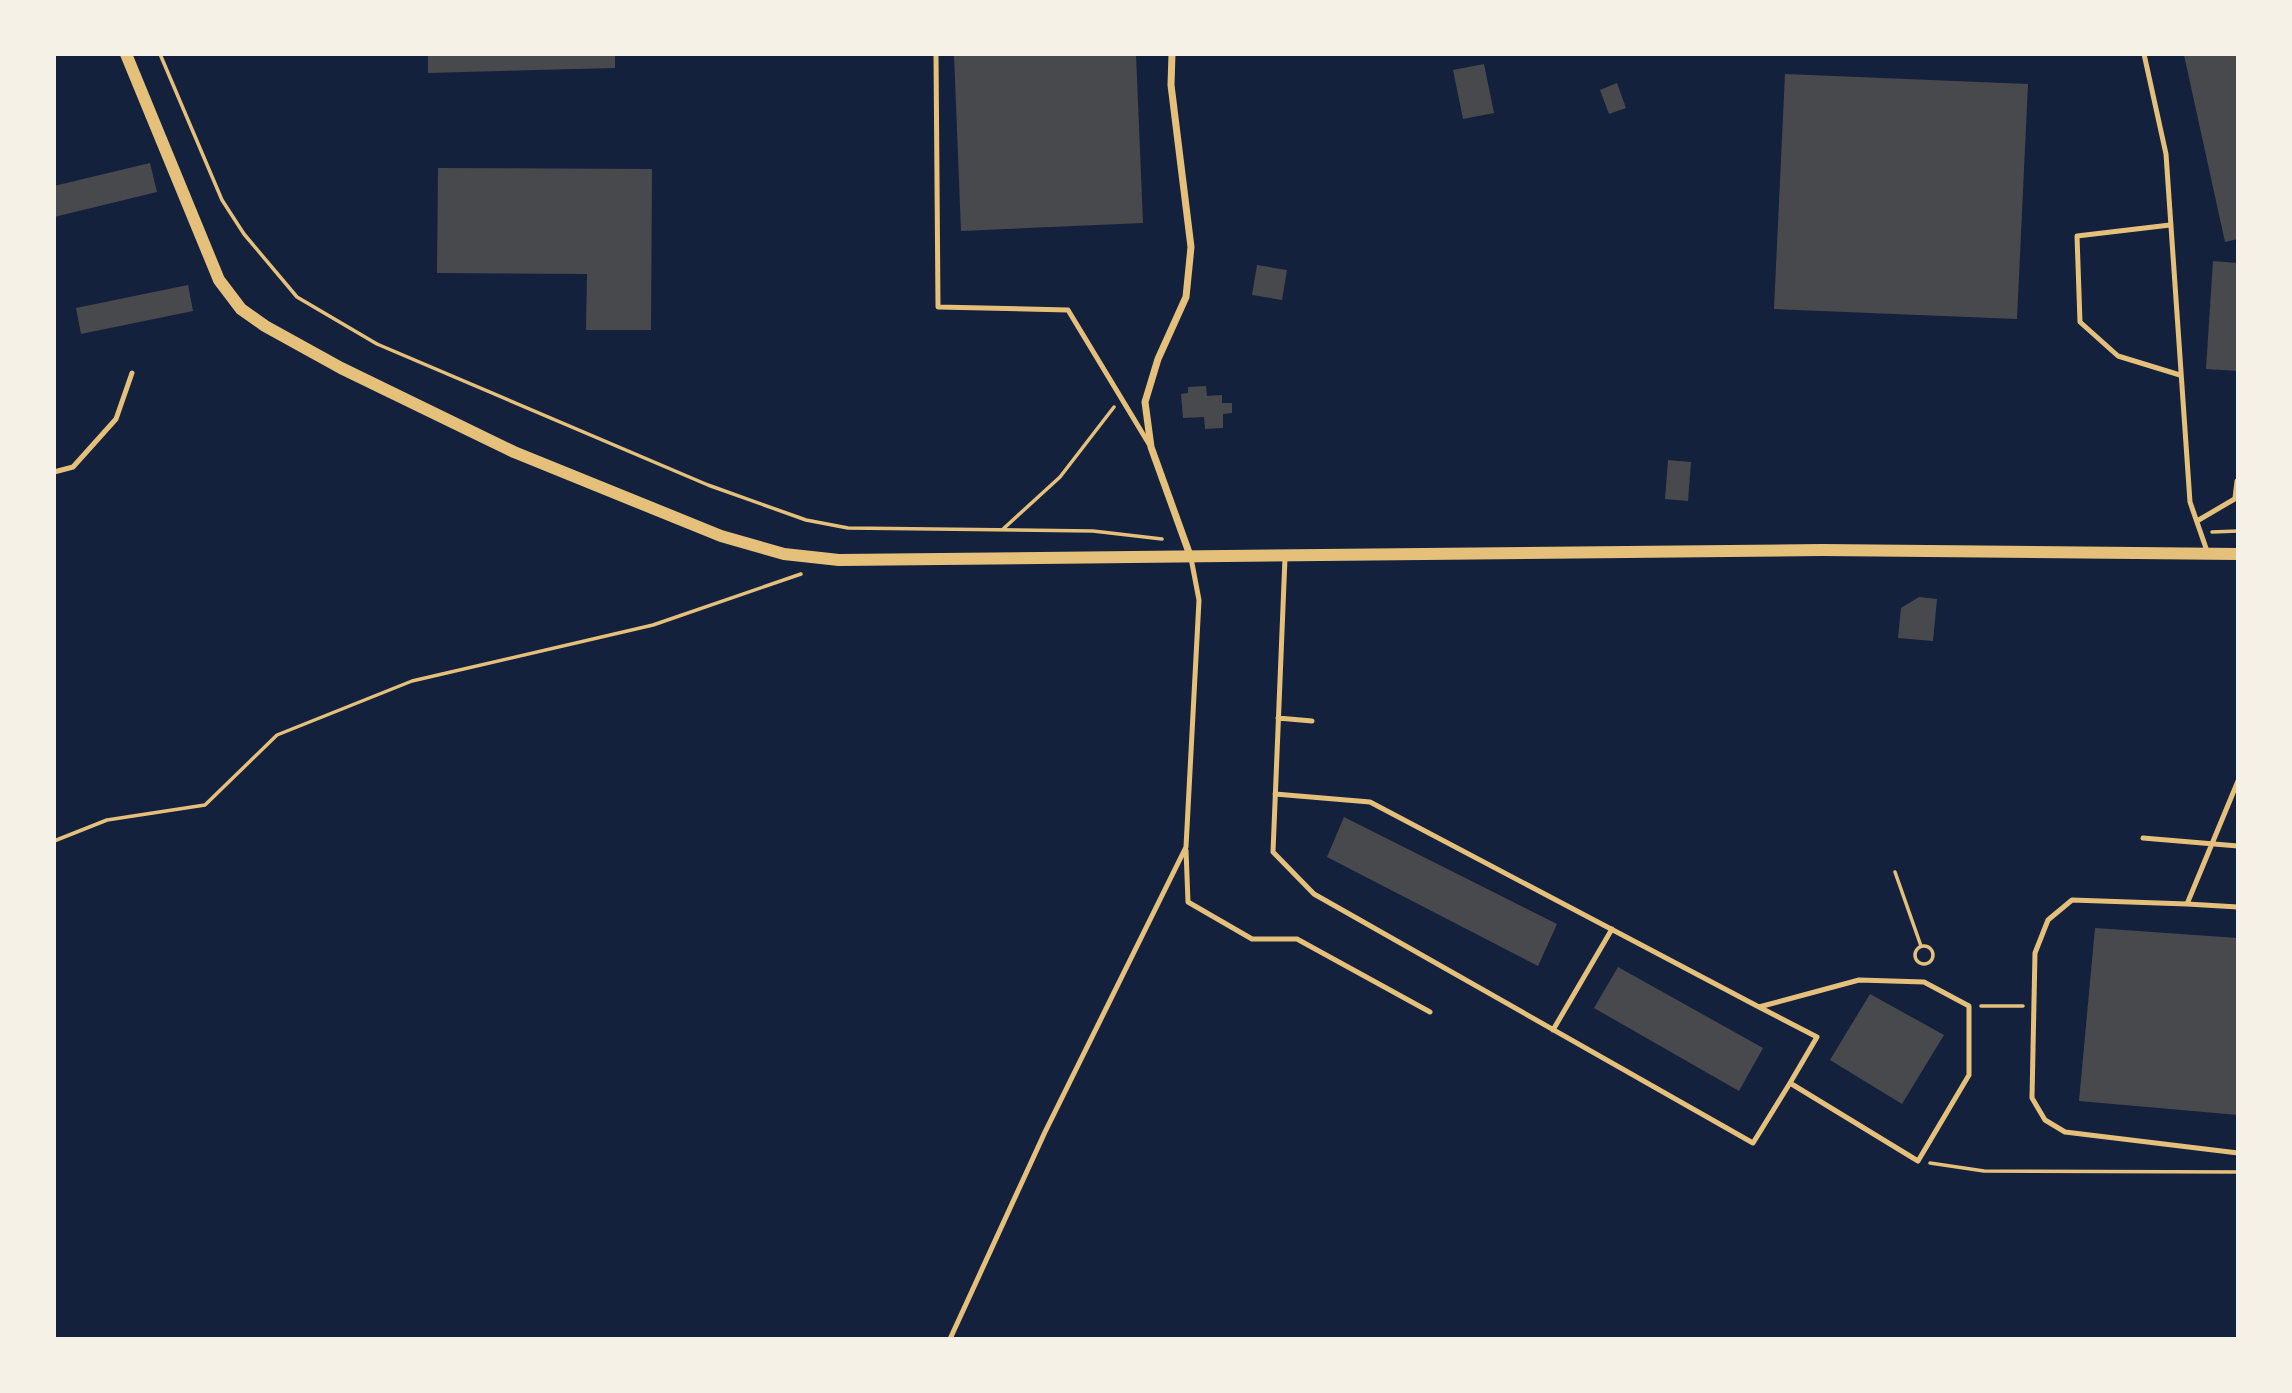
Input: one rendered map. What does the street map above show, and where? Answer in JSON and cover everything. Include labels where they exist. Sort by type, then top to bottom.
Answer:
[{"type":"street","points":[[126,54],[219,279],[242,309],[265,326],[341,368],[514,452],[757,548],[811,558],[1191,558],[1285,554],[1822,550],[2238,554]]},
{"type":"street","points":[[1172,54],[1171,85],[1191,247],[1186,297],[1158,359],[1145,402],[1151,447],[1191,558]]},
{"type":"lane","points":[[936,54],[938,307],[1068,310],[1151,447]]},
{"type":"lane","points":[[2144,54],[2166,154],[2190,502],[2208,554]]},
{"type":"lane","points":[[2170,225],[2077,236],[2080,322],[2118,356],[2180,374]]},
{"type":"lane","points":[[54,472],[72,467],[116,419],[132,373]]},
{"type":"lane","points":[[2197,522],[2236,498],[2237,481]]},
{"type":"lane","points":[[1275,794],[1370,802],[1817,1037],[1753,1143],[1314,894],[1272,852],[1285,554]]},
{"type":"lane","points":[[1191,558],[1199,600],[1186,847],[1188,902],[1252,939],[1297,939],[1430,1012]]},
{"type":"lane","points":[[1278,718],[1312,721]]},
{"type":"lane","points":[[2187,904],[2238,781]]},
{"type":"lane","points":[[2143,838],[2238,846]]},
{"type":"lane","points":[[950,1339],[1051,1120],[1186,847]]},
{"type":"lane","points":[[2238,907],[2072,900],[2048,920],[2035,953],[2032,1098],[2045,1119],[2065,1132],[2238,1153]]},
{"type":"lane","points":[[1553,1030],[1612,929]]},
{"type":"lane","points":[[1759,1007],[1859,980],[1924,982],[1969,1006],[1969,1075],[1918,1161],[1790,1083]]},
{"type":"path","points":[[160,54],[222,200],[268,266],[297,297],[377,344],[775,512],[848,528],[1093,531],[1185,542]]},
{"type":"path","points":[[1002,530],[1060,477],[1122,399]]},
{"type":"path","points":[[2201,532],[2238,531]]},
{"type":"path","points":[[54,841],[107,820],[205,805],[277,735],[412,681],[653,625],[802,573]]},
{"type":"path","points":[[1895,872],[1921,946]]},
{"type":"path","points":[[1921,946],[1930,948],[1933,954],[1932,960],[1925,965],[1915,959],[1916,950],[1921,946]]},
{"type":"path","points":[[1993,1006],[2034,1006]]},
{"type":"path","points":[[1918,1161],[1984,1171],[2238,1171]]},
{"type":"building","points":[[428,54],[615,54],[615,68],[428,73]]},
{"type":"building","points":[[954,54],[1136,54],[1143,223],[961,231]]},
{"type":"building","points":[[2238,54],[2238,239],[2225,242],[2184,55]]},
{"type":"building","points":[[1484,64],[1494,113],[1463,119],[1453,70]]},
{"type":"building","points":[[1785,74],[2028,84],[2017,319],[1774,309]]},
{"type":"building","points":[[1617,83],[1626,108],[1609,114],[1600,90]]},
{"type":"building","points":[[150,163],[157,192],[54,217],[54,186]]},
{"type":"building","points":[[438,168],[652,169],[651,330],[586,330],[587,274],[437,273]]},
{"type":"building","points":[[2213,261],[2238,263],[2238,371],[2206,369]]},
{"type":"building","points":[[1257,265],[1287,270],[1282,300],[1252,295]]},
{"type":"building","points":[[188,285],[193,311],[81,334],[76,308]]},
{"type":"building","points":[[1206,386],[1207,396],[1222,395],[1222,403],[1232,403],[1232,413],[1223,414],[1223,428],[1205,429],[1204,417],[1183,418],[1181,394],[1188,393],[1188,387]]},
{"type":"building","points":[[1668,460],[1691,462],[1688,501],[1665,499]]},
{"type":"building","points":[[1919,597],[1937,599],[1933,641],[1898,638],[1901,608]]},
{"type":"building","points":[[1344,817],[1557,924],[1538,966],[1327,857]]},
{"type":"building","points":[[2095,928],[2238,938],[2238,1115],[2079,1101]]},
{"type":"building","points":[[1618,967],[1763,1048],[1739,1091],[1594,1008]]},
{"type":"building","points":[[1870,994],[1944,1035],[1902,1104],[1830,1060]]}]
